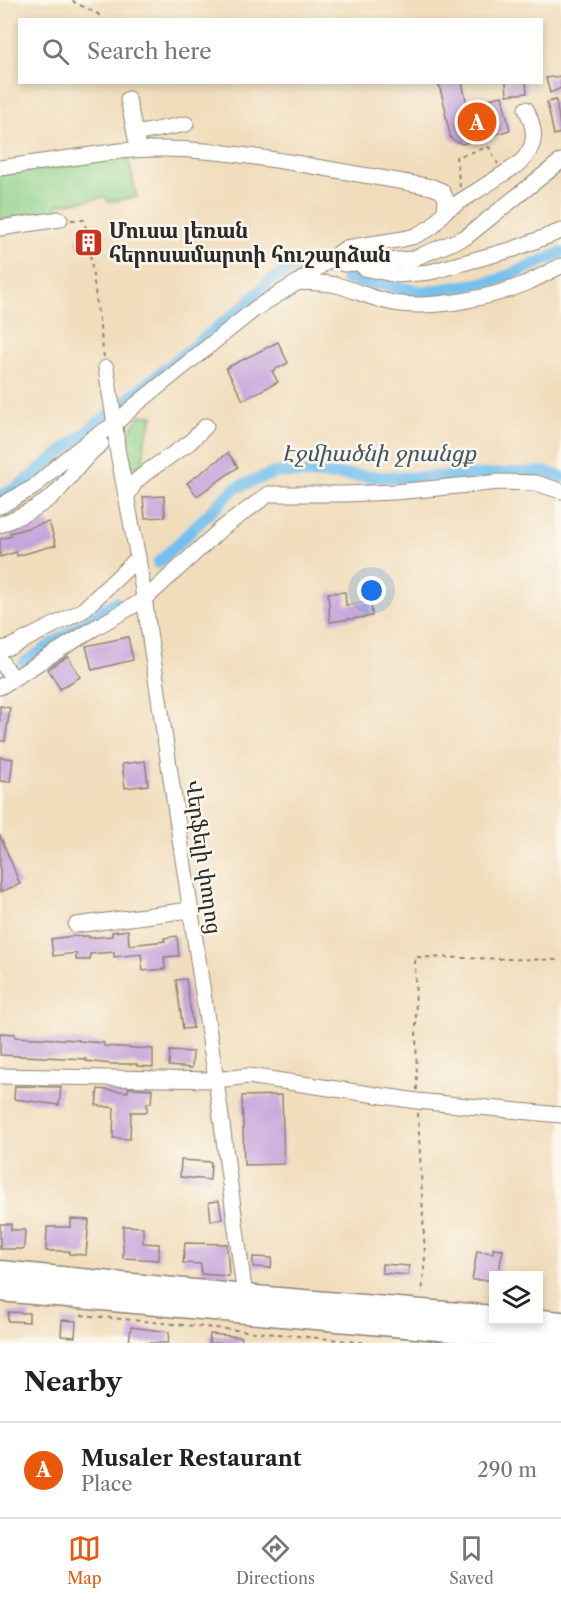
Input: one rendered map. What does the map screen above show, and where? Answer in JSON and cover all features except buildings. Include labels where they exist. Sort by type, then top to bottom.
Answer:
[{"type":"highway","points":[[0,1272],[245,1296],[284,1307]]},
{"type":"highway","points":[[0,1290],[284,1307],[561,1340]]},
{"type":"highway","points":[[327,1311],[420,1311],[489,1317]]},
{"type":"highway","points":[[543,1321],[561,1323]]},
{"type":"street","points":[[128,99],[137,142]]},
{"type":"street","points":[[0,525],[24,514],[55,494],[86,457],[103,444],[115,424],[133,407],[256,308],[298,282],[345,248],[403,239],[415,236],[432,227],[445,212],[519,164],[529,154],[534,133],[532,121],[526,110]]},
{"type":"street","points":[[0,168],[137,142],[186,124]]},
{"type":"street","points":[[137,142],[233,153],[432,186],[442,191],[446,199],[445,212]]},
{"type":"street","points":[[344,264],[412,259],[466,237],[561,161]]},
{"type":"street","points":[[0,228],[60,219]]},
{"type":"street","points":[[326,262],[397,275],[430,272],[514,249],[561,231]]},
{"type":"street","points":[[298,282],[337,285],[381,300],[403,304],[434,305],[461,302],[522,285],[561,266]]},
{"type":"street","name":"Վերֆելի փողոց","points":[[106,368],[115,424],[103,444],[127,496],[145,599],[216,1080],[245,1296]]},
{"type":"street","points":[[127,496],[136,481],[189,443],[206,426]]},
{"type":"street","points":[[0,506],[34,487],[57,466],[103,444]]},
{"type":"street","points":[[0,649],[145,599],[221,529],[269,494],[385,493],[500,482],[536,483],[561,490]]},
{"type":"street","points":[[0,660],[6,683],[92,617],[138,558]]},
{"type":"street","points":[[76,925],[190,910]]},
{"type":"street","points":[[0,1076],[216,1080],[248,1076],[417,1101],[561,1115]]},
{"type":"path","points":[[73,0],[101,18]]},
{"type":"path","points":[[462,200],[456,157],[489,147],[503,174]]},
{"type":"path","points":[[60,219],[84,220],[88,237]]},
{"type":"path","points":[[89,246],[104,350]]},
{"type":"path","points":[[420,1311],[425,1257],[417,1101],[415,957],[561,960]]},
{"type":"path","points":[[82,1315],[370,1343]]},
{"type":"green space","points":[[128,157],[137,197],[108,202],[106,197],[57,205],[57,211],[0,220],[0,174]]},
{"type":"green space","points":[[141,415],[153,416],[145,441],[143,464],[137,467],[131,466],[127,439]]},
{"type":"waterway","points":[[346,279],[425,292],[495,281],[561,253]]},
{"type":"waterway","points":[[122,404],[246,305],[270,281],[292,268],[307,267]]},
{"type":"waterway","points":[[0,496],[15,489],[107,416]]},
{"type":"waterway","name":"Էջմիածնի ջրանցք","points":[[158,563],[235,488],[276,472],[406,478],[545,472],[561,477]]},
{"type":"waterway","name":"Էջմիածնի ջրանցք","points":[[24,663],[116,602]]},
{"type":"place","name":"Musaler Restaurant","points":[[477,122]]},
{"type":"place","name":"Մուսա լեռան հերոսամարտի հուշարձան","points":[[88,242]]}]
